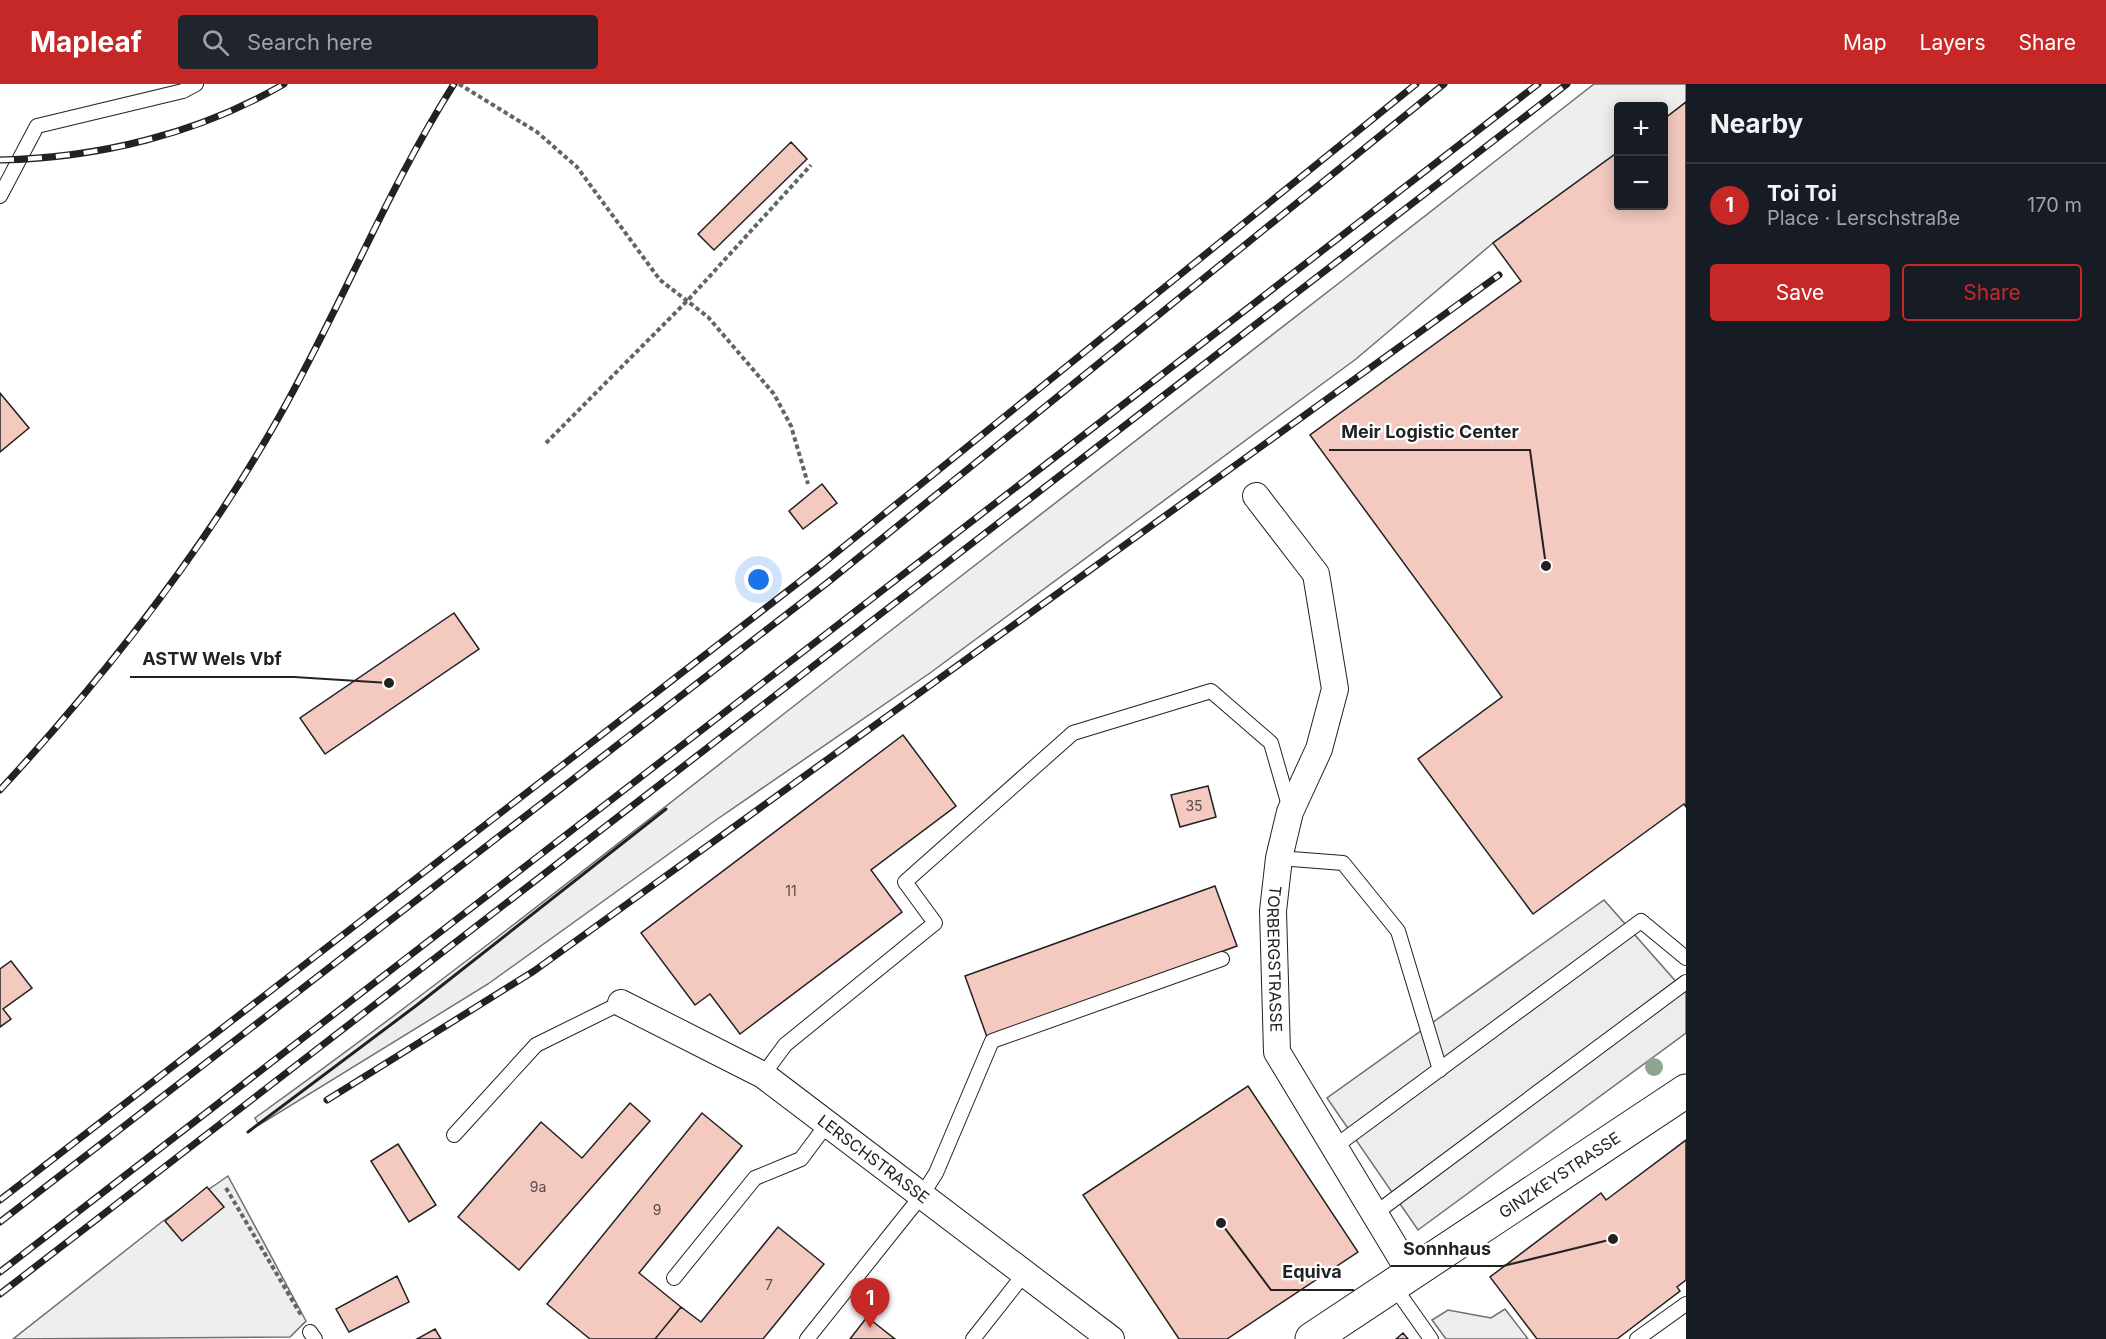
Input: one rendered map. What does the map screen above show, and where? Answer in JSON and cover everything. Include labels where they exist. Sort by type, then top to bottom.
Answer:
[{"type":"street","name":"TORBERGSTRASSE","points":[[1256,496],[1316,574],[1335,689],[1319,749],[1290,813],[1279,858],[1273,911],[1277,1052],[1373,1215],[1402,1279]]},
{"type":"street","name":"LERSCHSTRASSE","points":[[621,1003],[763,1075],[1111,1339]]},
{"type":"street","name":"GINZKEYSTRASSE","points":[[1312,1339],[1686,1091]]},
{"type":"lane","points":[[0,196],[37,126],[183,91],[196,84]]},
{"type":"lane","points":[[763,1075],[785,1045],[935,923],[904,882],[1073,733],[1211,691],[1271,743],[1290,813]]},
{"type":"lane","points":[[1279,858],[1343,862],[1398,931],[1440,1070]]},
{"type":"lane","points":[[1333,1148],[1641,921],[1686,958]]},
{"type":"lane","points":[[807,1339],[922,1196],[936,1173],[992,1041],[1222,959]]},
{"type":"lane","points":[[1373,1215],[1686,982]]},
{"type":"lane","points":[[454,1135],[536,1045],[621,1003]]},
{"type":"lane","points":[[674,1278],[755,1179],[801,1159],[827,1124]]},
{"type":"lane","points":[[973,1339],[1024,1273]]},
{"type":"lane","points":[[1402,1279],[1431,1339]]},
{"type":"lane","points":[[1636,1339],[1686,1305]]},
{"type":"path","points":[[459,84],[537,132],[577,167],[660,280],[708,317],[774,394],[791,426],[808,484]]},
{"type":"path","points":[[546,443],[688,300],[811,165]]},
{"type":"path","points":[[226,1188],[312,1335]]},
{"type":"shaded area","points":[[1594,84],[1686,84],[1686,102],[1668,116],[1668,102],[1614,102],[1614,155],[1493,243],[1356,359],[930,673],[716,820],[488,984],[259,1125],[255,1118],[505,931]]},
{"type":"shaded area","points":[[1604,900],[1686,993],[1686,1033],[1418,1230],[1327,1098]]},
{"type":"shaded area","points":[[228,1176],[306,1321],[290,1337],[13,1339],[163,1221]]},
{"type":"shaded area","points":[[1505,1309],[1528,1339],[1446,1339],[1432,1320],[1448,1310],[1491,1318]]},
{"type":"building","points":[[1686,102],[1686,807],[1684,804],[1533,914],[1418,759],[1502,697],[1310,435],[1521,281],[1493,243],[1614,155],[1614,210],[1668,210],[1668,116]]},
{"type":"building","points":[[791,142],[807,159],[714,250],[698,234]]},
{"type":"building","points":[[0,393],[29,428],[0,452]]},
{"type":"building","points":[[822,484],[837,503],[803,529],[789,511]]},
{"type":"building","points":[[454,613],[479,649],[325,754],[300,718]]},
{"type":"building","points":[[903,735],[956,806],[871,870],[902,912],[740,1034],[710,994],[695,1005],[641,933]]},
{"type":"building","points":[[1208,786],[1216,817],[1180,827],[1171,795]]},
{"type":"building","points":[[1215,886],[1237,946],[987,1037],[965,976]]},
{"type":"building","points":[[11,961],[32,988],[3,1009],[11,1019],[0,1027],[0,969]]},
{"type":"building","points":[[1248,1086],[1358,1252],[1227,1339],[1179,1339],[1083,1195]]},
{"type":"building","points":[[630,1103],[650,1121],[519,1270],[458,1217],[541,1122],[582,1158]]},
{"type":"building","points":[[702,1113],[742,1146],[639,1273],[681,1307],[655,1339],[590,1339],[547,1304]]},
{"type":"building","points":[[1686,1140],[1686,1280],[1677,1287],[1680,1291],[1617,1339],[1537,1339],[1490,1277],[1601,1193],[1606,1200]]},
{"type":"building","points":[[398,1144],[436,1205],[409,1222],[371,1161]]},
{"type":"building","points":[[207,1187],[224,1207],[182,1241],[165,1221]]},
{"type":"building","points":[[778,1227],[824,1264],[763,1339],[655,1339],[681,1307],[701,1322]]},
{"type":"building","points":[[397,1276],[409,1302],[349,1332],[336,1309]]},
{"type":"building","points":[[867,1317],[895,1339],[850,1339]]},
{"type":"building","points":[[435,1329],[441,1339],[417,1339]]},
{"type":"building","points":[[1403,1333],[1408,1339],[1396,1339]]},
{"type":"railway","points":[[0,160],[74,154],[146,140],[217,117],[284,84]]},
{"type":"railway","points":[[0,790],[115,657],[218,516],[302,375],[407,165],[454,84]]},
{"type":"railway","points":[[0,1200],[816,569],[1416,84]]},
{"type":"railway","points":[[0,1222],[827,583],[1444,84]]},
{"type":"railway","points":[[0,1272],[1538,84]]},
{"type":"railway","points":[[0,1294],[1567,84]]},
{"type":"railway","points":[[327,1100],[534,971],[1499,275]]},
{"type":"wall","points":[[248,1132],[417,1005],[666,809]]},
{"type":"place","name":"Meir Logistic Center","points":[[1546,566]]},
{"type":"place","name":"ASTW Wels Vbf","points":[[389,683]]},
{"type":"place","name":"Equiva","points":[[1221,1223]]},
{"type":"place","name":"Sonnhaus","points":[[1613,1239]]},
{"type":"place","name":"Toi Toi","points":[[870,1328]]}]
